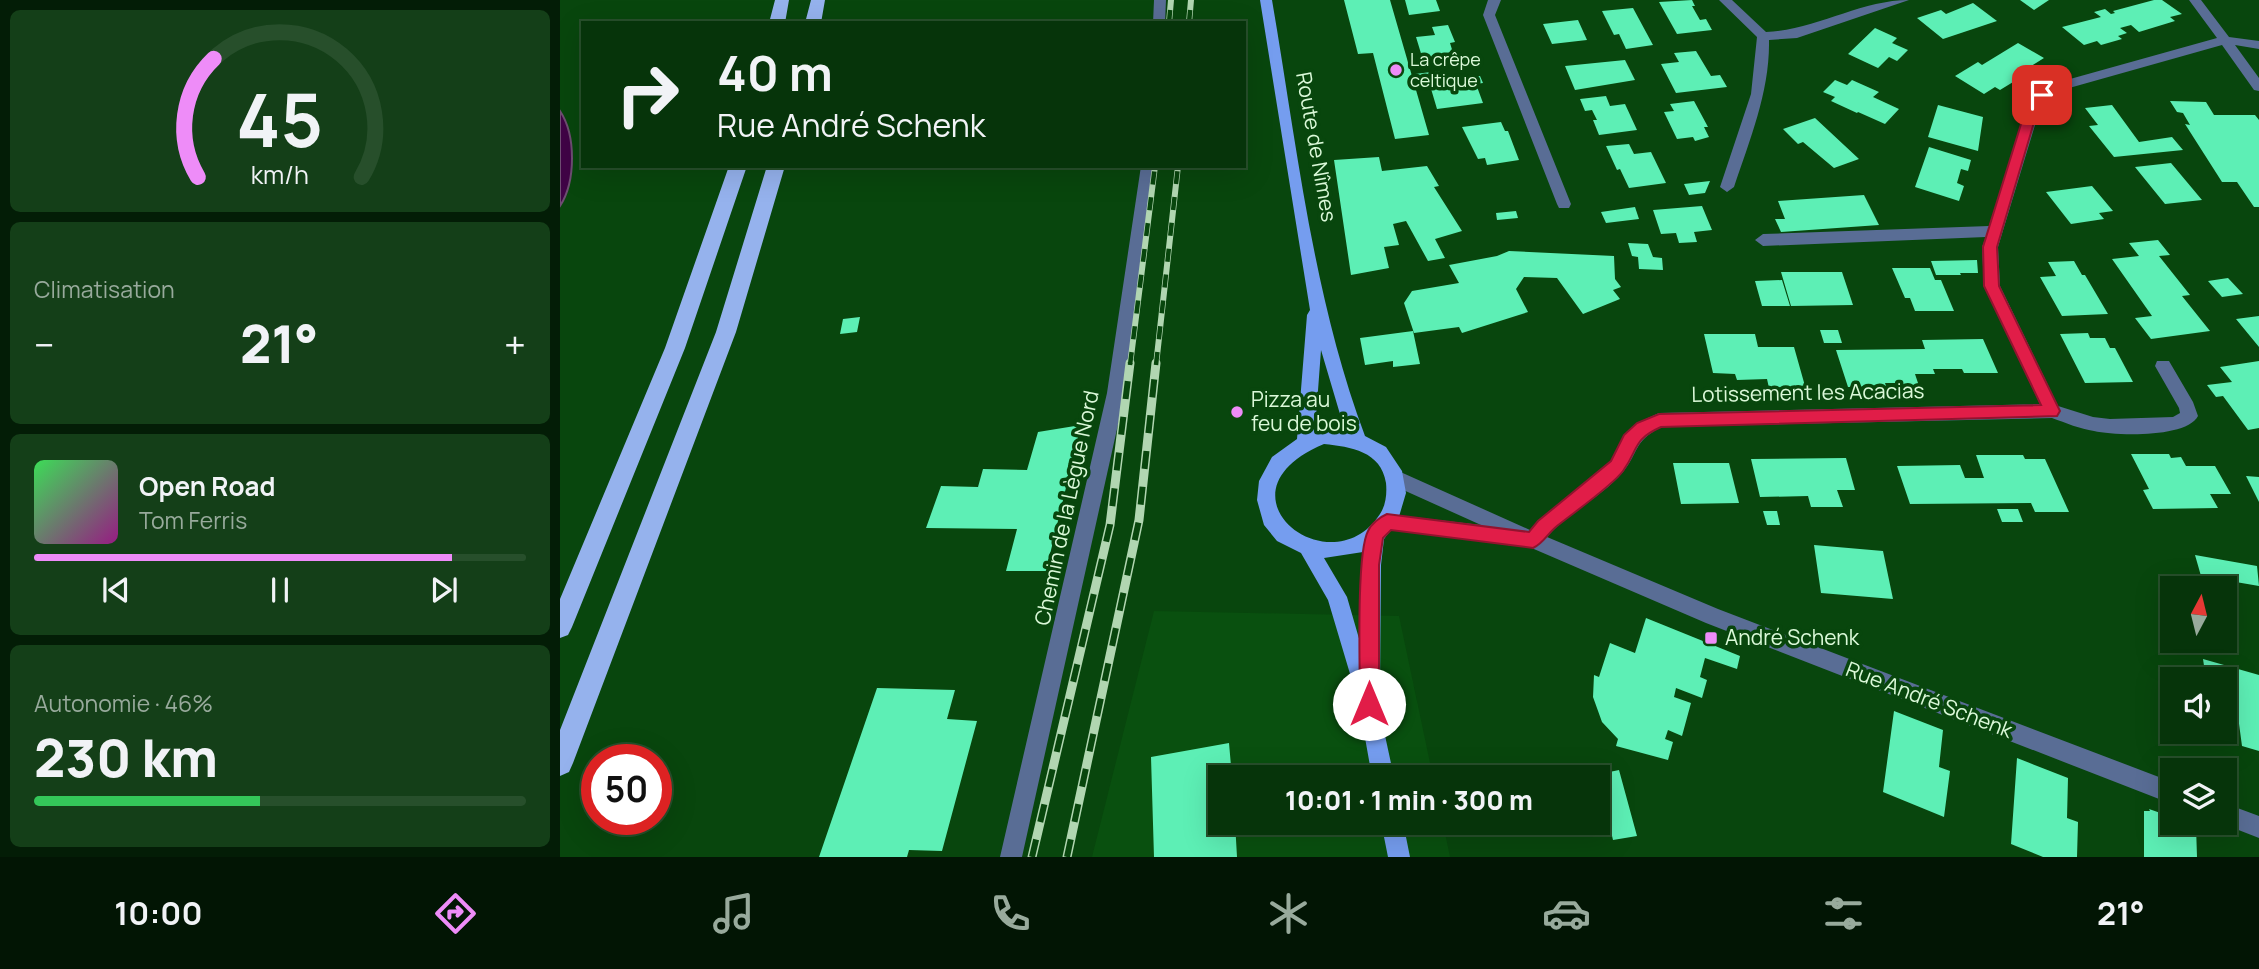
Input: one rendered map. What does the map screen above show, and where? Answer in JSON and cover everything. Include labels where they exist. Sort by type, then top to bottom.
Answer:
[{"type":"highway","points":[[777,21],[782,0]]},
{"type":"highway","points":[[813,21],[818,0]]},
{"type":"highway","points":[[560,627],[675,348],[737,168]]},
{"type":"highway","points":[[560,763],[726,332],[775,168]]},
{"type":"main road","name":"Route de Nîmes","points":[[1266,0],[1316,302],[1343,401],[1357,439]]},
{"type":"main road","name":"Route de Nîmes","points":[[1306,441],[1316,302]]},
{"type":"main road","points":[[1369,704],[1371,565],[1381,528],[1397,500],[1396,478],[1386,458],[1378,450],[1357,439],[1332,436],[1306,441],[1293,447],[1273,468],[1265,495],[1272,521],[1293,541],[1307,547],[1331,551],[1354,546],[1381,528]]},
{"type":"main road","points":[[1307,547],[1337,597],[1369,704],[1381,765]]},
{"type":"main road","points":[[1395,835],[1399,857]]},
{"type":"street","points":[[1159,21],[1160,0]]},
{"type":"street","points":[[1495,0],[1491,4],[1489,15],[1564,204]]},
{"type":"street","points":[[1725,0],[1763,36],[1764,55],[1761,80],[1727,187]]},
{"type":"street","points":[[1763,36],[1792,34],[1903,0]]},
{"type":"street","points":[[2195,0],[2259,87]]},
{"type":"street","points":[[2052,411],[1992,286],[1992,239],[2032,108],[2042,95],[2060,86],[2225,40],[2259,45]]},
{"type":"street","name":"Chemin de la Lègue Nord","points":[[1011,857],[1116,393],[1148,168]]},
{"type":"street","points":[[1763,240],[1992,239]]},
{"type":"street","name":"Lotissement les Acacias","points":[[1533,540],[1544,527],[1617,466],[1630,440],[1643,428],[1659,420],[2052,411],[2094,424],[2176,424],[2189,416],[2187,407],[2163,366]]},
{"type":"street","name":"Rue André Schenk","points":[[1396,478],[1713,617],[2160,788]]},
{"type":"street","name":"Rue André Schenk","points":[[1381,528],[1533,540]]},
{"type":"street","points":[[2237,819],[2259,827]]},
{"type":"shaded area","points":[[560,111],[569,132],[572,158],[569,184],[560,206]]},
{"type":"shaded area","points":[[1154,611],[1399,616],[1430,765],[1208,765],[1208,835],[1445,835],[1450,857],[1092,857]]},
{"type":"building","points":[[1344,0],[1390,0],[1429,135],[1395,139],[1373,53],[1358,54]]},
{"type":"building","points":[[1405,0],[1436,0],[1440,11],[1409,15]]},
{"type":"building","points":[[1692,0],[1695,6],[1692,6],[1700,20],[1706,19],[1712,30],[1677,34],[1659,2]]},
{"type":"building","points":[[2020,0],[2049,0],[2034,10]]},
{"type":"building","points":[[2162,0],[2182,14],[2170,17],[2175,21],[2139,32],[2131,25],[2120,28],[2127,33],[2118,36],[2122,39],[2101,45],[2097,41],[2084,45],[2062,27],[2101,17],[2094,12],[2105,9],[2111,14],[2115,13],[2113,11]]},
{"type":"building","points":[[1973,3],[1997,21],[1943,39],[1917,18],[1941,10],[1946,14]]},
{"type":"building","points":[[1633,8],[1653,45],[1626,49],[1619,34],[1614,35],[1602,11]]},
{"type":"building","points":[[1578,20],[1587,40],[1552,44],[1543,24]]},
{"type":"building","points":[[1448,25],[1455,42],[1450,43],[1454,56],[1423,60],[1416,37],[1435,35],[1432,27]]},
{"type":"building","points":[[1875,28],[1897,38],[1892,43],[1908,50],[1897,61],[1889,57],[1878,68],[1848,54]]},
{"type":"building","points":[[2018,43],[2044,58],[2018,74],[2023,76],[2000,90],[1995,87],[1984,94],[1955,76],[1978,62],[1982,65]]},
{"type":"building","points":[[1696,51],[1711,76],[1720,75],[1727,87],[1676,93],[1661,64],[1679,62],[1674,53]]},
{"type":"building","points":[[1625,60],[1635,80],[1575,90],[1565,66]]},
{"type":"building","points":[[1439,71],[1441,78],[1417,81],[1415,74]]},
{"type":"building","points":[[1480,76],[1483,83],[1476,84],[1483,103],[1437,109],[1429,82]]},
{"type":"building","points":[[1835,80],[1847,85],[1852,80],[1879,92],[1873,97],[1899,109],[1885,124],[1857,113],[1831,101],[1835,97],[1823,92]]},
{"type":"building","points":[[1606,96],[1610,106],[1625,104],[1637,130],[1599,135],[1593,120],[1597,120],[1592,110],[1585,111],[1580,99]]},
{"type":"building","points":[[1694,101],[1708,127],[1704,127],[1709,137],[1695,141],[1693,137],[1677,139],[1664,112],[1674,111],[1670,104]]},
{"type":"building","points":[[2170,101],[2206,102],[2214,115],[2255,115],[2259,120],[2259,207],[2254,207],[2237,182],[2222,182],[2185,124],[2190,125],[2183,113],[2177,112]]},
{"type":"building","points":[[1938,105],[1983,117],[1978,151],[1928,137]]},
{"type":"building","points":[[2112,105],[2139,142],[2172,137],[2183,150],[2114,157],[2089,126],[2098,125],[2085,108]]},
{"type":"building","points":[[1815,118],[1859,159],[1834,168],[1803,142],[1798,144],[1783,129]]},
{"type":"building","points":[[1501,122],[1505,131],[1508,131],[1519,160],[1487,165],[1485,158],[1478,159],[1462,127]]},
{"type":"building","points":[[1629,144],[1634,154],[1651,152],[1666,183],[1629,188],[1606,146]]},
{"type":"building","points":[[1929,147],[1971,160],[1968,171],[1961,169],[1957,183],[1964,186],[1959,201],[1915,187]]},
{"type":"building","points":[[1379,157],[1382,171],[1427,166],[1439,186],[1434,187],[1462,231],[1435,239],[1445,258],[1428,261],[1406,221],[1393,224],[1399,245],[1384,247],[1389,268],[1351,275],[1334,160]]},
{"type":"building","points":[[2171,163],[2202,200],[2165,204],[2135,167]]},
{"type":"building","points":[[1710,181],[1705,193],[1689,195],[1684,184]]},
{"type":"building","points":[[2092,186],[2113,211],[2099,213],[2104,219],[2071,224],[2046,192]]},
{"type":"building","points":[[1864,195],[1879,225],[1781,232],[1775,219],[1785,219],[1778,201]]},
{"type":"building","points":[[1702,206],[1712,230],[1694,232],[1697,242],[1679,243],[1676,233],[1661,234],[1653,210]]},
{"type":"building","points":[[1635,207],[1639,219],[1606,223],[1601,212]]},
{"type":"building","points":[[1516,211],[1518,218],[1497,220],[1496,213]]},
{"type":"building","points":[[2158,240],[2170,255],[2159,256],[2190,295],[2182,296],[2210,331],[2151,339],[2135,318],[2152,316],[2112,259],[2139,256],[2129,243]]},
{"type":"building","points":[[1628,243],[1648,244],[1653,257],[1662,258],[1663,270],[1639,269],[1638,257],[1632,256]]},
{"type":"building","points":[[1509,251],[1614,256],[1615,279],[1621,287],[1613,290],[1620,299],[1583,314],[1557,278],[1524,277],[1516,289],[1528,312],[1462,333],[1459,327],[1414,333],[1404,303],[1412,291],[1459,283],[1449,265],[1497,256]]},
{"type":"building","points":[[1977,260],[1978,273],[1960,273],[1961,275],[1936,275],[1931,261]]},
{"type":"building","points":[[2074,261],[2108,314],[2062,316],[2040,277],[2056,276],[2048,262]]},
{"type":"building","points":[[1892,268],[1930,268],[1935,280],[1941,280],[1954,311],[1915,311],[1910,298],[1905,298]]},
{"type":"building","points":[[1781,272],[1842,272],[1853,305],[1791,306]]},
{"type":"building","points":[[2228,278],[2243,294],[2222,297],[2208,281]]},
{"type":"building","points":[[1782,280],[1790,306],[1762,306],[1755,281]]},
{"type":"building","points":[[2259,316],[2259,347],[2236,319]]},
{"type":"building","points":[[860,317],[857,332],[840,334],[843,319]]},
{"type":"building","points":[[1820,330],[1838,330],[1842,343],[1824,343]]},
{"type":"building","points":[[1413,331],[1420,364],[1393,367],[1393,361],[1365,365],[1360,338]]},
{"type":"building","points":[[2088,333],[2090,338],[2105,338],[2110,348],[2115,348],[2133,382],[2085,383],[2060,334]]},
{"type":"building","points":[[1704,334],[1755,334],[1758,347],[1794,347],[1805,386],[1769,388],[1767,379],[1737,380],[1735,374],[1713,373]]},
{"type":"building","points":[[1983,339],[1998,373],[1933,369],[1935,374],[1915,374],[1919,386],[1885,383],[1886,386],[1848,387],[1836,350],[1925,349],[1922,340]]},
{"type":"building","points":[[2259,361],[2259,428],[2248,430],[2223,396],[2216,397],[2207,385],[2232,382],[2220,367]]},
{"type":"building","points":[[1081,425],[1046,571],[1006,571],[1017,529],[926,528],[941,486],[978,487],[983,469],[1027,470],[1038,432]]},
{"type":"building","points":[[2131,454],[2169,454],[2171,458],[2181,457],[2186,466],[2215,466],[2231,494],[2210,494],[2218,508],[2153,509],[2143,490],[2149,489]]},
{"type":"building","points":[[1976,455],[2023,455],[2025,459],[2045,459],[2069,512],[2035,512],[2031,503],[1910,504],[1897,466],[1960,465],[1965,478],[1984,478]]},
{"type":"building","points":[[1846,458],[1855,490],[1837,490],[1843,507],[1811,507],[1808,496],[1760,497],[1751,459]]},
{"type":"building","points":[[1673,463],[1729,463],[1739,503],[1681,504]]},
{"type":"building","points":[[2246,476],[2259,477],[2259,502]]},
{"type":"building","points":[[1997,509],[2018,509],[2023,522],[2002,522]]},
{"type":"building","points":[[1763,511],[1777,511],[1780,525],[1767,525]]},
{"type":"building","points":[[1814,545],[1883,551],[1893,599],[1821,593]]},
{"type":"building","points":[[2195,555],[2257,566],[2259,586],[2237,582],[2237,576],[2201,576]]},
{"type":"building","points":[[1646,618],[1740,656],[1737,669],[1705,658],[1700,677],[1707,680],[1702,698],[1676,688],[1674,697],[1691,703],[1682,736],[1668,730],[1665,739],[1673,742],[1668,760],[1616,746],[1618,739],[1602,722],[1593,697],[1594,675],[1599,677],[1610,643],[1635,653]]},
{"type":"building","points":[[2203,659],[2231,667],[2204,667]]},
{"type":"building","points":[[2237,669],[2259,675],[2259,751],[2242,746],[2237,709]]},
{"type":"building","points":[[877,688],[955,690],[947,719],[977,721],[942,851],[909,850],[907,857],[819,857]]},
{"type":"building","points":[[1894,711],[1943,730],[1939,767],[1950,771],[1944,817],[1883,792]]},
{"type":"building","points":[[1229,743],[1231,765],[1208,765],[1208,835],[1236,835],[1237,857],[1154,857],[1151,757]]},
{"type":"building","points":[[2017,758],[2068,778],[2067,818],[2078,822],[2077,857],[2043,857],[2011,844]]},
{"type":"building","points":[[1619,770],[1637,836],[1613,840],[1610,827],[1610,772]]},
{"type":"building","points":[[2149,809],[2160,813],[2160,835],[2196,835],[2197,857],[2144,857],[2144,811],[2150,811]]},
{"type":"railway","points":[[1169,21],[1171,0]]},
{"type":"railway","points":[[1189,21],[1191,0]]},
{"type":"railway","points":[[1130,365],[1155,168]]},
{"type":"railway","points":[[1156,365],[1178,168]]},
{"type":"railway","points":[[1032,857],[1110,525],[1130,363]]},
{"type":"railway","points":[[1067,857],[1139,520],[1156,363]]},
{"type":"place","name":"La crêpe celtique","points":[[1396,70]]},
{"type":"place","name":"Pizza au feu de bois","points":[[1237,412]]},
{"type":"place","name":"André Schenk","points":[[1711,638]]},
{"type":"route","points":[[1369,704],[1371,565],[1375,535],[1387,522],[1533,540],[1544,527],[1617,466],[1630,440],[1643,428],[1659,420],[2052,411],[1992,286],[1990,247],[2032,108],[2042,95]]}]
